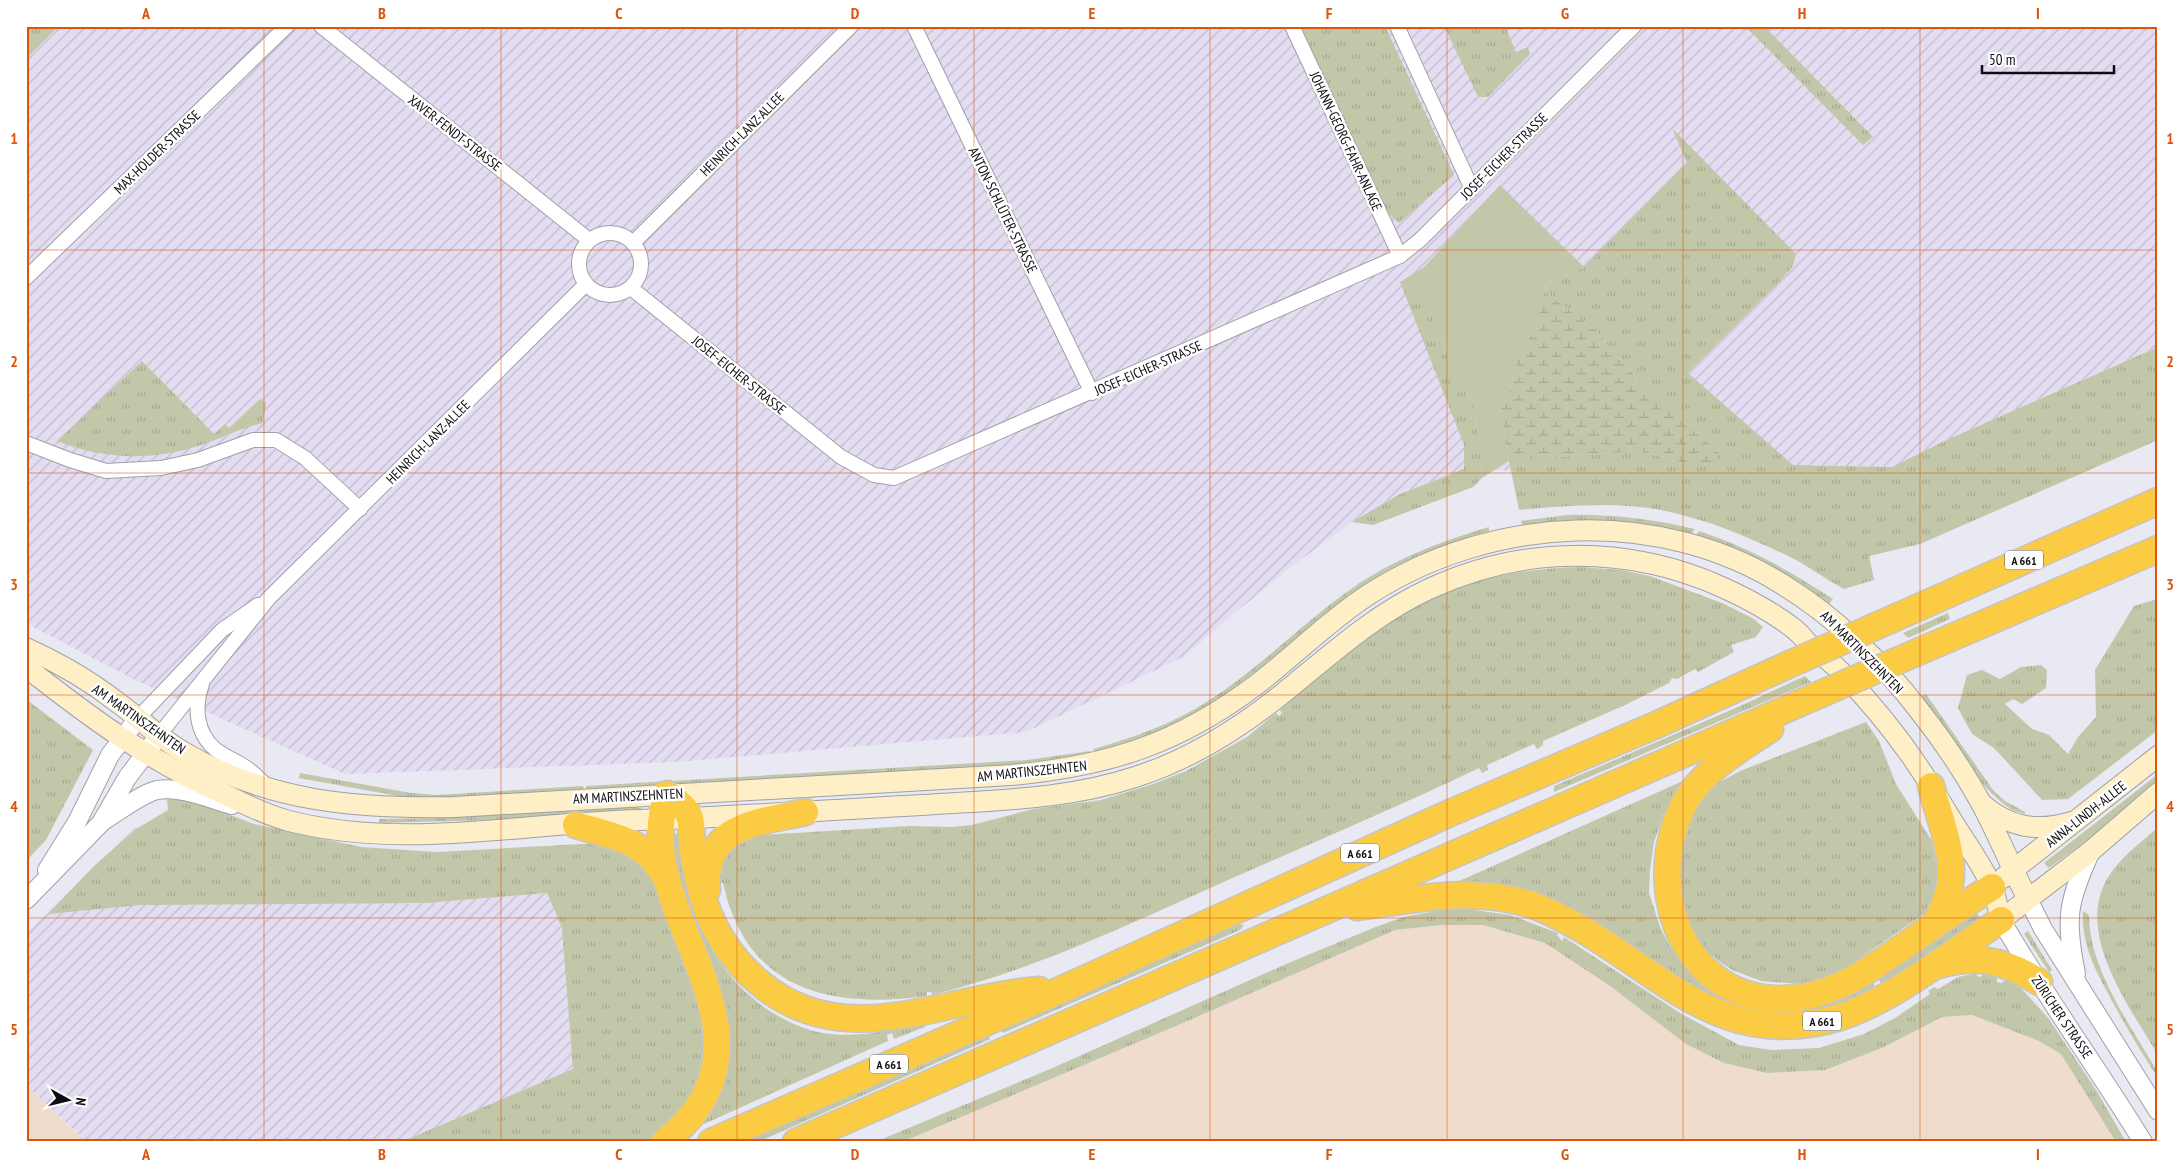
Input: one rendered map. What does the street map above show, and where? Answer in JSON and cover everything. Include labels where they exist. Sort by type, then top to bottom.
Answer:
[{"type":"highway","name":"A 661","points":[[711,1142],[1067,988],[1450,812],[1656,725],[2158,501]]},
{"type":"highway","name":"A 661","points":[[796,1142],[1823,693],[2158,549]]},
{"type":"highway","name":"A 661","points":[[1823,693],[1705,776],[1688,796],[1675,824],[1667,866],[1671,913],[1677,929],[1690,952],[1713,977],[1751,995],[1781,998],[1806,997],[1847,983],[1935,924]]},
{"type":"highway","points":[[1931,786],[1951,872],[1947,897],[1935,924]]},
{"type":"highway","points":[[664,1142],[674,1135],[691,1117],[704,1098],[712,1079],[717,1043],[716,1021],[706,986],[676,912],[666,880],[661,851],[661,819],[667,794],[680,805],[690,818]]},
{"type":"highway","name":"A 661","points":[[709,916],[707,874],[710,861],[721,841],[729,833],[740,828],[805,812]]},
{"type":"highway","name":"A 661","points":[[690,818],[692,846],[700,886],[709,916],[738,963],[756,980],[788,1003],[823,1015],[847,1018],[902,1017],[986,997],[1025,991],[1067,988]]},
{"type":"highway","points":[[576,825],[639,846],[658,864],[666,880]]},
{"type":"highway","points":[[1935,924],[1992,887]]},
{"type":"highway","name":"A 661","points":[[1327,911],[1444,896],[1482,895],[1512,899],[1550,912],[1567,921],[1704,1007],[1736,1020],[1779,1027],[1825,1021],[1863,1008],[1897,989],[2001,920]]},
{"type":"highway","points":[[1929,968],[1954,960],[1983,959],[2011,966],[2039,982]]},
{"type":"main road","name":"AM MARTINSZEHNTEN","points":[[26,648],[92,685],[178,749],[211,765],[270,789],[323,802],[398,808],[455,807],[1012,775],[1057,771],[1120,757],[1158,744],[1214,714],[1255,685],[1368,595],[1407,572],[1442,556],[1501,539],[1565,530],[1633,532],[1669,539],[1720,553],[1783,584],[1824,612],[1893,680],[1917,708],[1948,751],[1981,803],[2013,871]]},
{"type":"main road","name":"AM MARTINSZEHNTEN","points":[[26,667],[121,739],[145,754],[211,788],[272,816],[310,826],[397,835],[1021,799],[1091,789],[1128,780],[1161,768],[1221,738],[1280,695],[1338,646],[1396,605],[1457,576],[1496,564],[1557,555],[1614,556],[1684,572],[1746,599],[1797,631],[1839,670],[1893,729],[1931,786],[1992,887]]},
{"type":"main road","name":"ANNA-LINDH-ALLEE","points":[[1992,887],[2158,756]]},
{"type":"main road","name":"ANNA-LINDH-ALLEE","points":[[2028,899],[2092,851],[2158,792]]},
{"type":"main road","points":[[1981,803],[2002,818],[2025,827],[2053,827],[2080,819]]},
{"type":"main road","points":[[2013,871],[2028,899]]},
{"type":"main road","name":"ZÜRICHER STRASSE","points":[[1992,887],[2001,920]]},
{"type":"main road","name":"A 661","points":[[2001,920],[2028,899]]},
{"type":"street","name":"MAX-HOLDER-STRASSE","points":[[26,278],[288,26]]},
{"type":"street","name":"XAVER-FENDT-STRASSE","points":[[321,26],[590,240]]},
{"type":"street","name":"HEINRICH-LANZ-ALLEE","points":[[634,242],[851,26]]},
{"type":"street","name":"ANTON-SCHLÜTER-STRASSE","points":[[914,26],[1092,393]]},
{"type":"street","name":"JOHANN-GEORG-FAHR-ANLAGE","points":[[1292,26],[1400,256]]},
{"type":"street","points":[[1397,26],[1472,189]]},
{"type":"street","name":"JOSEF-EICHER-STRASSE","points":[[631,288],[841,457],[874,475],[894,478],[1092,393],[1400,256],[1420,240],[1472,189],[1634,26]]},
{"type":"street","points":[[614,232],[634,242],[639,249],[642,263],[639,278],[631,288],[620,294],[608,296],[594,291],[586,284],[580,273],[579,259],[583,248],[590,240],[600,234],[614,232]]},
{"type":"street","name":"HEINRICH-LANZ-ALLEE","points":[[159,736],[269,598],[586,284]]},
{"type":"street","points":[[26,443],[70,460],[106,471],[161,468],[198,460],[252,440],[276,440],[305,458],[360,508]]},
{"type":"street","name":"HEINRICH-LANZ-ALLEE","points":[[138,718],[222,630],[269,598]]},
{"type":"street","name":"HEINRICH-LANZ-ALLEE","points":[[203,679],[197,712],[200,730],[216,750],[247,768],[270,789]]},
{"type":"street","points":[[121,739],[138,718]]},
{"type":"street","points":[[145,754],[159,736]]},
{"type":"street","name":"AM MARTINSZEHNTEN","points":[[30,896],[77,822],[110,755],[121,739]]},
{"type":"street","name":"AM MARTINSZEHNTEN","points":[[30,896],[101,823],[127,778],[145,754]]},
{"type":"street","points":[[101,823],[147,794],[163,790],[198,795],[272,816]]},
{"type":"street","points":[[2078,984],[2071,947],[2069,914],[2076,886],[2092,851]]},
{"type":"street","points":[[2028,899],[2043,929],[2158,1111]]},
{"type":"street","name":"ZÜRICHER STRASSE","points":[[2001,920],[2143,1142]]},
{"type":"shaded area","points":[[59,26],[2158,26],[2158,347],[1942,442],[1892,467],[1793,465],[1599,471],[1464,470],[1400,494],[1352,522],[1287,570],[1185,656],[1026,732],[675,762],[345,774],[133,679],[26,623],[26,59]]},
{"type":"shaded area","points":[[136,827],[266,880],[411,904],[547,893],[614,1052],[401,1142],[87,1142],[26,1085],[26,933]]},
{"type":"shaded area","points":[[1443,925],[1483,925],[1545,943],[1724,1063],[1767,1073],[1825,1070],[1942,1017],[1972,1015],[2040,1041],[2061,1054],[2116,1142],[902,1142],[1183,1023],[1395,930]]},
{"type":"shaded area","points":[[26,1085],[71,1128],[87,1142],[26,1142]]},
{"type":"green space","points":[[26,26],[59,26],[26,59]]},
{"type":"green space","points":[[1299,26],[1385,26],[1454,175],[1399,223],[1389,214],[1376,192]]},
{"type":"green space","points":[[1444,26],[1505,26],[1516,52],[1528,47],[1530,54],[1488,97],[1481,97],[1477,95]]},
{"type":"green space","points":[[1745,26],[1764,26],[1873,137],[1863,145]]},
{"type":"green space","points":[[1672,128],[1796,254],[1793,266],[1781,280],[1688,373],[1793,465],[1892,467],[1942,442],[2158,347],[2158,440],[1920,544],[1869,556],[1874,580],[1844,589],[1795,560],[1762,544],[1723,528],[1662,510],[1642,507],[1581,505],[1519,510],[1509,461],[1639,451],[1691,465],[1645,388],[1595,330],[1547,293],[1546,284],[1584,267],[1687,163]]},
{"type":"green space","points":[[1500,185],[1584,267],[1546,284],[1535,330],[1520,351],[1509,393],[1500,407],[1509,461],[1482,478],[1481,453],[1473,404],[1448,355],[1424,298],[1400,282],[1423,268]]},
{"type":"green space","points":[[1400,282],[1424,298],[1448,355],[1473,404],[1481,453],[1482,478],[1473,487],[1373,525],[1352,522],[1400,494],[1464,469],[1464,445]]},
{"type":"green space","points":[[1546,284],[1547,293],[1595,330],[1645,388],[1719,453],[1714,462],[1691,465],[1639,451],[1509,461],[1500,407],[1509,393],[1520,351],[1535,330]]},
{"type":"green space","points":[[142,361],[214,434],[225,424],[229,428],[260,399],[266,403],[263,423],[183,450],[147,456],[111,455],[93,452],[57,441]]},
{"type":"green space","points":[[1567,515],[1631,518],[1695,529],[1691,534],[1649,525],[1607,520],[1565,520],[1522,525],[1521,521]]},
{"type":"green space","points":[[1489,527],[1489,531],[1428,551],[1399,564],[1371,580],[1337,604],[1257,671],[1188,716],[1135,741],[1095,754],[1093,749],[1152,730],[1208,701],[1245,675],[1315,617],[1367,578],[1417,552]]},
{"type":"green space","points":[[1699,531],[1735,544],[1768,560],[1833,599],[1829,604],[1766,564],[1732,548],[1696,535]]},
{"type":"green space","points":[[1580,567],[1621,570],[1650,576],[1722,603],[1754,619],[1763,627],[1756,637],[1731,645],[1734,652],[1698,672],[1695,669],[1677,679],[1672,678],[1669,683],[1625,705],[1543,741],[1543,745],[1537,749],[1534,744],[1487,765],[1488,770],[1482,773],[1479,768],[1382,813],[1077,946],[1005,973],[932,995],[931,992],[927,992],[927,996],[858,999],[826,994],[798,985],[773,970],[751,948],[735,919],[723,883],[718,882],[722,863],[731,850],[737,845],[762,835],[909,826],[952,827],[972,825],[1033,809],[1101,800],[1153,784],[1186,771],[1247,737],[1276,713],[1279,716],[1282,713],[1280,710],[1360,644],[1426,601],[1465,585],[1497,577],[1546,569]]},
{"type":"green space","points":[[2157,599],[2158,730],[2068,799],[2042,800],[1994,748],[1972,734],[1958,708],[1967,675],[1982,670],[2000,679],[2021,667],[2041,665],[2047,670],[2046,688],[2022,704],[2013,699],[2005,704],[2032,729],[2049,735],[2068,754],[2078,737],[2096,717],[2095,670],[2134,606]]},
{"type":"green space","points":[[1948,613],[1950,619],[1908,638],[1903,633]]},
{"type":"green space","points":[[1805,676],[1811,682],[1554,792],[1554,786]]},
{"type":"green space","points":[[1926,694],[1993,790],[2005,801],[2025,812],[2025,814],[2011,809],[1996,798],[1967,764],[1921,696]]},
{"type":"green space","points":[[26,699],[93,750],[46,840],[26,861]]},
{"type":"green space","points":[[1866,722],[1879,741],[1896,784],[1932,841],[1937,866],[1937,888],[1927,912],[1836,974],[1799,984],[1761,981],[1732,970],[1698,943],[1674,892],[1682,826],[1713,786],[1740,771]]},
{"type":"green space","points":[[1090,751],[1091,754],[1037,763],[586,790],[586,786],[1027,760]]},
{"type":"green space","points":[[300,773],[411,793],[437,795],[583,786],[584,789],[439,799],[409,798],[299,778]]},
{"type":"green space","points":[[2158,774],[2158,781],[2090,838],[2049,868],[2044,863]]},
{"type":"green space","points":[[1685,780],[1662,819],[1654,842],[1649,893],[1660,927],[1669,945],[1684,964],[1698,977],[1776,1007],[1976,913],[1980,917],[1976,922],[1939,948],[1881,983],[1878,979],[1873,983],[1875,986],[1851,1000],[1810,1013],[1765,1014],[1718,1001],[1649,960],[1456,886],[1457,882]]},
{"type":"green space","points":[[167,799],[193,801],[254,824],[361,847],[437,852],[609,844],[636,857],[651,872],[705,1015],[705,1068],[682,1114],[650,1142],[401,1142],[573,1069],[562,928],[547,893],[427,903],[140,905],[48,914],[94,866],[136,829],[168,810]]},
{"type":"green space","points":[[641,808],[642,811],[493,820],[379,823],[379,819],[442,818]]},
{"type":"green space","points":[[2158,827],[2158,1055],[2132,1013],[2108,965],[2100,940],[2097,916],[2101,892],[2113,870]]},
{"type":"green space","points":[[673,834],[680,834],[692,905],[709,945],[721,964],[750,996],[787,1021],[821,1033],[865,1034],[923,1023],[925,1027],[894,1039],[892,1033],[887,1035],[888,1041],[695,1128],[718,1087],[671,845]]},
{"type":"green space","points":[[1467,909],[1510,915],[1558,933],[1557,935],[1562,941],[1564,937],[1680,1013],[1739,1045],[1771,1050],[1819,1048],[1864,1034],[1895,1018],[1930,994],[1928,991],[1934,987],[1938,989],[1958,977],[1977,973],[1977,976],[1981,977],[1983,974],[1997,977],[1997,982],[2002,983],[2005,980],[2021,988],[2049,1019],[2096,1090],[2126,1142],[2116,1142],[2061,1054],[2039,1041],[1972,1015],[1942,1017],[1884,1047],[1825,1070],[1767,1073],[1724,1063],[1686,1044],[1610,986],[1545,943],[1483,925],[1443,925],[1395,930],[1183,1023],[902,1142],[875,1142],[1048,1070],[1286,964],[1378,926],[1404,917],[1441,910]]},
{"type":"green space","points":[[2083,911],[2089,915],[2091,936],[2104,977],[2158,1073],[2158,1078],[2126,1026],[2092,961],[2085,937]]},
{"type":"green space","points":[[1238,924],[1244,925],[1240,930],[1003,1033],[1000,1029]]},
{"type":"green space","points":[[2028,931],[2052,970],[2049,972],[2024,934]]},
{"type":"green space","points":[[988,1034],[990,1039],[758,1142],[745,1142]]}]
